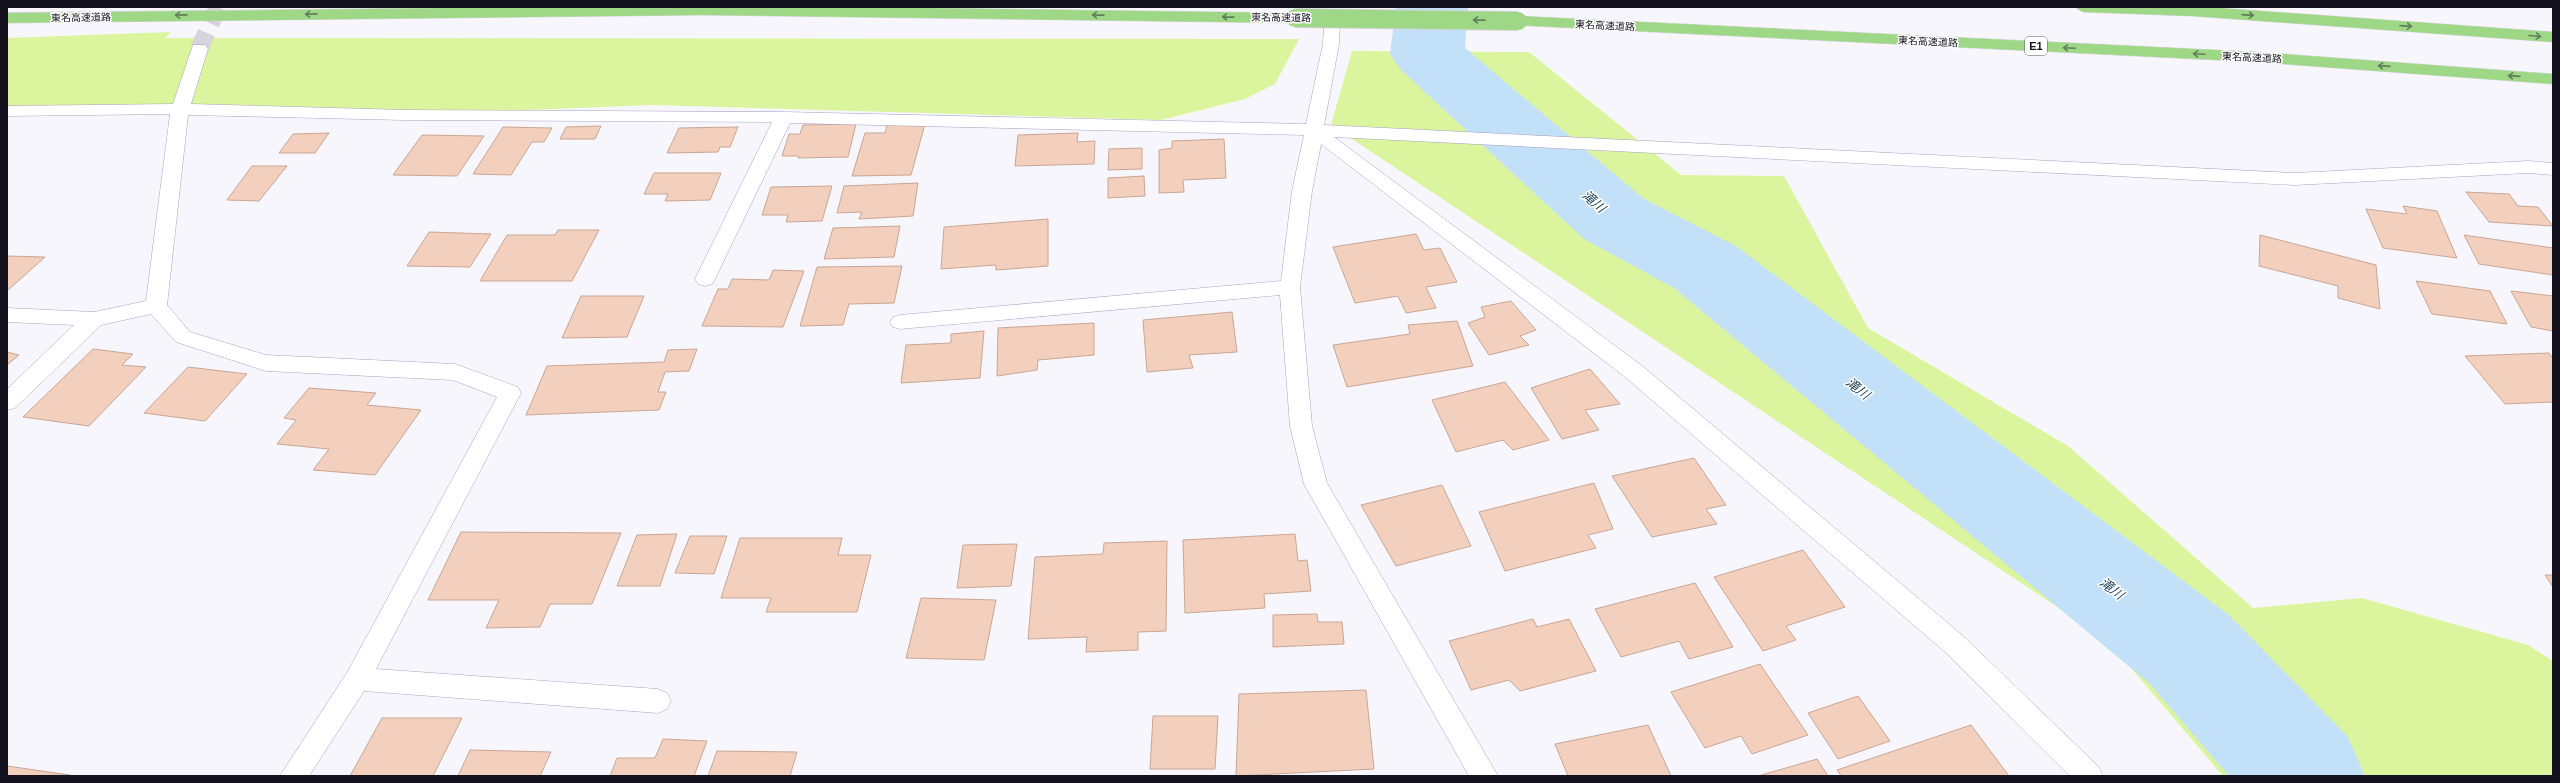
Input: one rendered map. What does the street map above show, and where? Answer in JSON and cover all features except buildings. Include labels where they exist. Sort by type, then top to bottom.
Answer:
[{"type":"highway","points":[[2083,7],[2200,12],[2553,38]]},
{"type":"highway","name":"東名高速道路","points":[[7,18],[703,10],[1518,21],[2256,57],[2553,78]]},
{"type":"street","points":[[1333,7],[1331,44],[1302,191],[1290,287],[1301,426],[1316,484],[1484,776]]},
{"type":"street","points":[[198,49],[180,109],[156,306],[182,337],[266,363],[455,372],[510,393],[357,679],[294,776]]},
{"type":"street","points":[[7,111],[180,109],[404,115],[784,117],[1314,130],[2295,179],[2528,167],[2553,169]]},
{"type":"street","points":[[705,279],[784,117]]},
{"type":"street","points":[[1314,130],[1633,371],[1953,644],[2089,776]]},
{"type":"street","points":[[900,322],[1290,287]]},
{"type":"street","points":[[7,315],[94,319],[156,306]]},
{"type":"street","points":[[7,402],[94,319]]},
{"type":"street","points":[[357,679],[658,701]]},
{"type":"green space","points":[[171,32],[165,38],[1299,39],[1275,84],[1245,99],[1161,120],[652,105],[404,115],[7,107],[7,38]]},
{"type":"green space","points":[[1352,51],[1529,52],[1681,175],[1784,176],[1868,328],[2068,446],[2253,608],[2362,598],[2528,645],[2553,661],[2553,776],[2223,776],[2107,640],[1331,125]]},
{"type":"waterway","name":"滝川","points":[[1432,7],[1427,54],[1614,219],[1705,267],[2189,649],[2305,776]]},
{"type":"tunnel","points":[[199,49],[218,7]]}]
